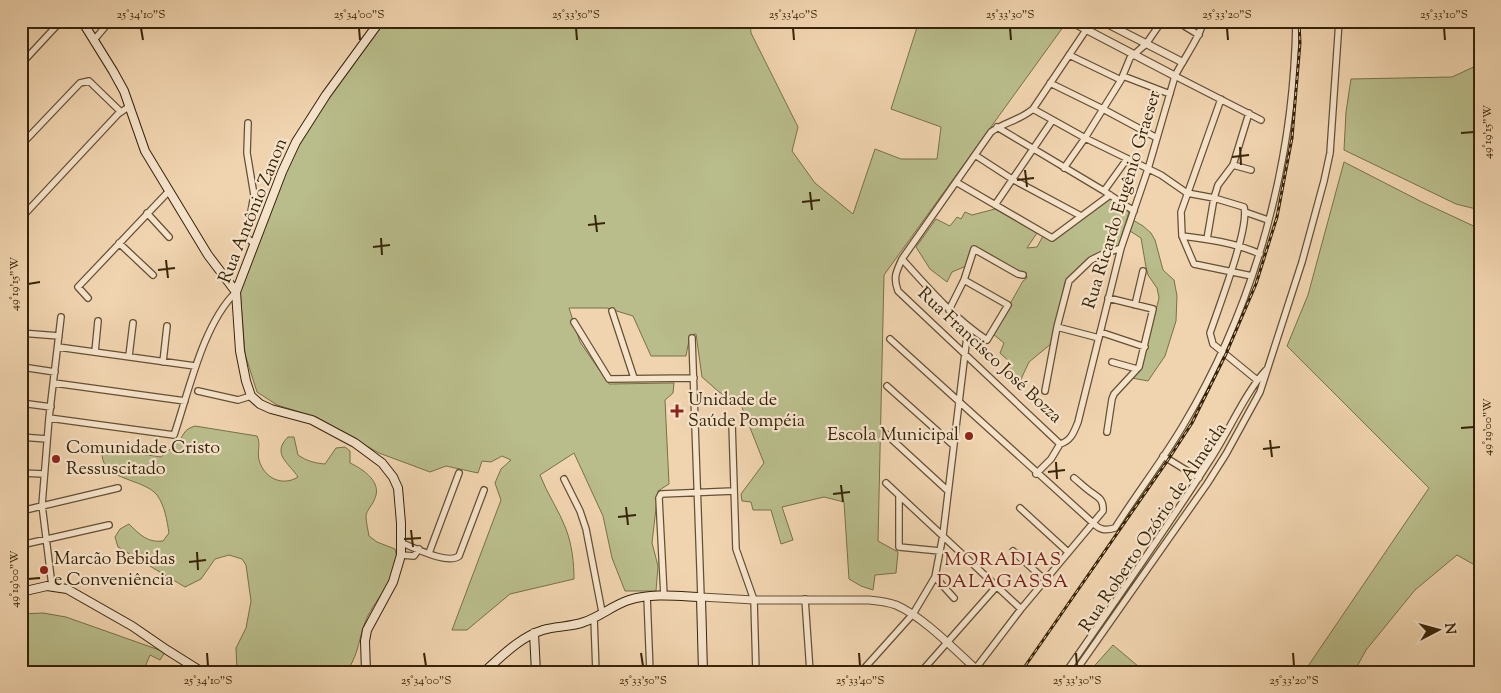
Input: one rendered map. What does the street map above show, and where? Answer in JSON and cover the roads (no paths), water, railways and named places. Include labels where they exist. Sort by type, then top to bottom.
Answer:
[{"type":"main road","points":[[82,21],[117,78],[130,106],[145,151],[208,255],[236,292]]},
{"type":"main road","name":"Rua Antônio Zanon","points":[[252,396],[246,382],[240,351],[236,292],[282,172],[296,142],[326,95],[380,21]]},
{"type":"main road","points":[[252,396],[260,404],[271,409],[312,420],[354,442],[382,463],[393,477],[398,488],[402,543],[401,555],[390,588],[367,630],[365,641],[366,672]]},
{"type":"main road","points":[[21,592],[52,586],[68,589],[119,618],[202,672]]},
{"type":"main road","points":[[484,672],[518,642],[534,633],[545,629],[574,625],[594,618],[602,612],[629,600],[647,596],[664,596],[701,597],[703,672]]},
{"type":"main road","points":[[534,633],[536,672]]},
{"type":"street","points":[[21,64],[61,21]]},
{"type":"street","points":[[94,40],[110,21]]},
{"type":"street","points":[[354,21],[363,25],[371,25],[380,21]]},
{"type":"street","points":[[1070,21],[1261,120]]},
{"type":"street","points":[[964,280],[1008,305],[987,340],[968,328],[949,310],[902,259],[991,132],[997,127],[1010,124],[1033,109],[1092,21]]},
{"type":"street","points":[[1102,21],[1182,62]]},
{"type":"street","points":[[1064,168],[1122,78],[1130,58],[1146,44],[1162,21]]},
{"type":"street","points":[[1168,21],[1181,24],[1199,35]]},
{"type":"street","name":"Rua Ricardo Eugênio Graeser","points":[[1036,474],[1050,459],[1060,444],[1066,442],[1073,435],[1078,422],[1121,248],[1148,169],[1175,76],[1199,35],[1203,21]]},
{"type":"street","points":[[890,339],[1036,474],[1099,529],[1108,530],[1115,528],[1184,426],[1223,350],[1239,314],[1260,254],[1285,151],[1293,81],[1296,21]]},
{"type":"street","name":"Rua Roberto Ozório de Almeida","points":[[1075,672],[1226,454],[1260,392],[1304,254],[1327,167],[1331,141],[1339,21]]},
{"type":"street","points":[[1068,55],[1122,78],[1170,94]]},
{"type":"street","points":[[21,145],[84,81],[89,81],[121,112]]},
{"type":"street","points":[[1050,83],[1157,138]]},
{"type":"street","points":[[1221,100],[1180,212],[1182,236],[1194,264],[1252,276]]},
{"type":"street","points":[[21,218],[121,112],[130,106]]},
{"type":"street","points":[[1033,109],[1052,121],[1148,169],[1187,193],[1214,198],[1268,220]]},
{"type":"street","points":[[1208,239],[1214,198],[1218,185],[1233,165],[1249,114]]},
{"type":"street","points":[[995,205],[1052,121]]},
{"type":"street","points":[[248,123],[247,153],[254,195],[247,234],[248,238],[255,244]]},
{"type":"street","points":[[997,127],[1110,194],[1134,211]]},
{"type":"street","points":[[975,155],[1012,179],[1081,216]]},
{"type":"street","points":[[1104,191],[1127,158]]},
{"type":"street","points":[[1233,165],[1251,170]]},
{"type":"street","points":[[956,182],[1052,238],[1110,194]]},
{"type":"street","points":[[88,298],[78,287],[169,191]]},
{"type":"street","points":[[1244,209],[1243,234],[1210,333],[1213,344],[1223,350],[1257,380]]},
{"type":"street","points":[[147,214],[169,237]]},
{"type":"street","points":[[1182,236],[1208,239],[1249,249],[1260,254]]},
{"type":"street","points":[[119,243],[153,275]]},
{"type":"street","points":[[1045,391],[1057,327],[1069,281],[1091,260],[1121,248]]},
{"type":"street","points":[[949,310],[964,280],[974,249],[1023,275]]},
{"type":"street","name":"Rua Francisco José Bozza","points":[[902,259],[895,275],[898,291],[1060,444]]},
{"type":"street","points":[[1134,305],[1143,271]]},
{"type":"street","points":[[49,418],[174,435],[195,366],[219,313],[228,299],[236,292]]},
{"type":"street","points":[[1107,432],[1112,399],[1114,394],[1137,369],[1145,347],[1153,309],[1108,298]]},
{"type":"street","points":[[612,311],[634,378]]},
{"type":"street","points":[[52,586],[48,539],[42,505],[49,418],[61,317]]},
{"type":"street","points":[[95,352],[98,321]]},
{"type":"street","points":[[574,322],[608,379],[694,378]]},
{"type":"street","points":[[129,356],[133,323]]},
{"type":"street","points":[[164,362],[167,326]]},
{"type":"street","points":[[1057,327],[1100,335],[1145,347]]},
{"type":"street","points":[[861,672],[913,614],[935,577],[943,535],[968,328]]},
{"type":"street","points":[[21,333],[59,336]]},
{"type":"street","points":[[692,338],[699,493],[701,597],[754,600],[882,601],[896,605],[913,614],[975,670],[1021,608],[1104,510],[1104,504],[1100,496],[1088,490],[1074,478]]},
{"type":"street","points":[[58,347],[195,366]]},
{"type":"street","points":[[1112,362],[1137,369]]},
{"type":"street","points":[[22,367],[55,372]]},
{"type":"street","points":[[1066,672],[1199,478],[1257,380],[1268,368]]},
{"type":"street","points":[[54,383],[185,401]]},
{"type":"street","points":[[887,386],[953,445]]},
{"type":"street","points":[[198,391],[238,400],[252,396]]},
{"type":"street","points":[[21,403],[51,407]]},
{"type":"street","points":[[696,424],[732,422],[736,549],[754,600],[756,672]]},
{"type":"street","points":[[886,434],[947,490]]},
{"type":"street","points":[[21,437],[48,439]]},
{"type":"street","points":[[1163,456],[1199,478]]},
{"type":"street","points":[[21,473],[44,474]]},
{"type":"street","points":[[430,554],[459,473]]},
{"type":"street","points":[[564,479],[580,511],[586,529],[602,612]]},
{"type":"street","points":[[886,483],[1021,608]]},
{"type":"street","points":[[21,511],[118,488]]},
{"type":"street","points":[[402,543],[430,554],[448,559],[456,558],[459,556],[484,490]]},
{"type":"street","points":[[664,596],[659,498],[661,494],[734,492]]},
{"type":"street","points":[[899,496],[899,547],[940,551]]},
{"type":"street","points":[[1020,508],[1068,552]]},
{"type":"street","points":[[21,546],[109,525]]},
{"type":"street","points":[[401,555],[414,556],[419,550]]},
{"type":"street","points":[[1013,551],[1045,580]]},
{"type":"street","points":[[935,577],[954,598]]},
{"type":"street","points":[[921,672],[997,586]]},
{"type":"street","points":[[647,596],[650,672]]},
{"type":"street","points":[[805,599],[810,672]]},
{"type":"street","points":[[594,618],[596,672]]},
{"type":"street","points":[[1102,620],[1108,624]]},
{"type":"street","points":[[1089,638],[1095,642]]},
{"type":"railway","points":[[1021,672],[1192,423],[1226,354],[1256,284],[1277,217],[1292,138],[1300,43],[1299,21]]},
{"type":"place","name":"Unidade de Saúde Pompéia","points":[[677,411]]},
{"type":"place","name":"Escola Municipal","points":[[969,436]]},
{"type":"place","name":"Comunidade Cristo Ressuscitado","points":[[56,459]]},
{"type":"place","name":"Marcão Bebidas e Conveniência","points":[[44,570]]},
{"type":"district","name":"MORADIAS DALAGASSA","points":[[1003,571]]}]
